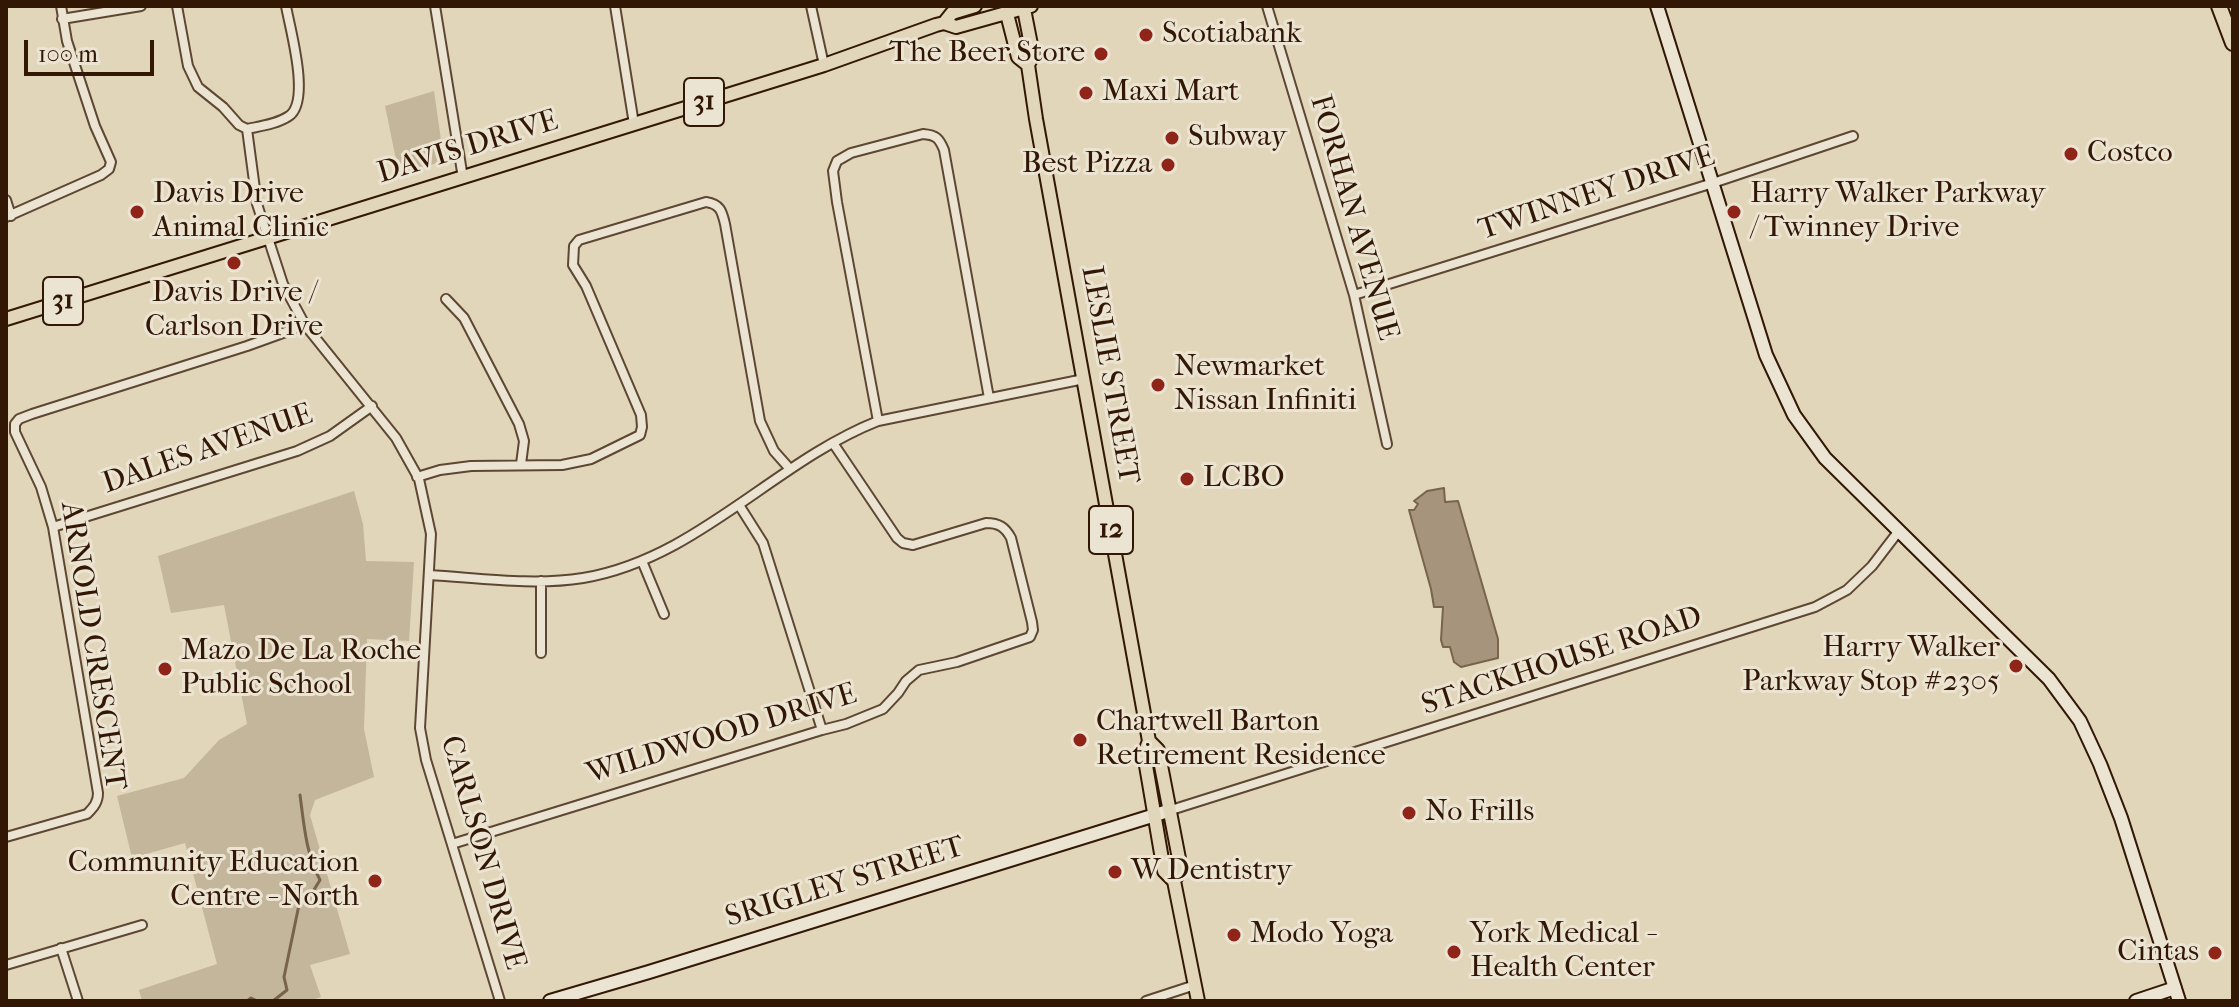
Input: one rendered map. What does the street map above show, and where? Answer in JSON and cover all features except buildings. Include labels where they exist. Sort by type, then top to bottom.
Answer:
[{"type":"highway","points":[[2219,6],[2233,43]]},
{"type":"main road","name":"DAVIS DRIVE","points":[[6,319],[824,65],[944,23],[952,13],[975,6]]},
{"type":"main road","name":"DAVIS DRIVE","points":[[944,23],[956,27],[1006,10],[1026,7]]},
{"type":"main road","name":"LESLIE STREET","points":[[1026,7],[1033,55],[1028,65],[1149,741],[1144,754],[1164,871],[1174,881],[1198,1001]]},
{"type":"main road","name":"LESLIE STREET","points":[[1006,10],[1018,57],[1028,65]]},
{"type":"main road","name":"LESLIE STREET","points":[[1149,741],[1158,750],[1181,869],[1174,881]]},
{"type":"street","points":[[6,200],[8,217],[101,175],[109,169],[111,162],[95,126],[67,41],[61,6]]},
{"type":"street","points":[[62,19],[141,6]]},
{"type":"street","points":[[177,6],[188,66],[198,87],[247,129],[273,123],[291,115],[297,107],[300,96],[286,6]]},
{"type":"street","points":[[435,6],[463,178]]},
{"type":"street","points":[[615,6],[634,124]]},
{"type":"street","points":[[811,6],[824,65]]},
{"type":"street","name":"FORHAN AVENUE","points":[[1267,6],[1354,295],[1387,444]]},
{"type":"street","points":[[1657,6],[1766,355],[1794,415],[1825,458],[2049,679],[2080,721],[2121,818],[2177,995],[2136,1001]]},
{"type":"street","name":"CARLSON DRIVE","points":[[247,129],[257,204],[283,284],[305,325],[396,438],[417,477],[431,534],[420,728],[426,760],[500,1001]]},
{"type":"street","points":[[878,421],[833,171],[837,161],[851,153],[923,134],[940,139],[944,150],[989,398]]},
{"type":"street","name":"TWINNEY DRIVE","points":[[1354,295],[1853,136]]},
{"type":"street","points":[[417,477],[471,466],[562,465],[591,459],[640,435],[641,415],[586,286],[573,265],[574,246],[579,240],[706,202],[715,203],[721,210],[725,224],[760,421],[774,451],[790,469]]},
{"type":"street","points":[[446,299],[464,318],[519,424],[524,441],[521,464]]},
{"type":"street","name":"ARNOLD CRESCENT","points":[[6,837],[87,814],[98,799],[53,527],[41,487],[15,432],[15,424],[19,419],[305,325]]},
{"type":"street","points":[[430,575],[541,581],[582,578],[615,571],[642,561],[707,527],[790,469],[856,430],[878,421],[1084,379]]},
{"type":"street","name":"DALES AVENUE","points":[[53,527],[297,451],[330,436],[372,406]]},
{"type":"street","name":"WILDWOOD DRIVE","points":[[452,844],[846,724],[883,709],[919,670],[957,662],[1030,637],[1033,630],[1023,582],[1011,538],[1003,527],[986,523],[913,545],[903,543],[833,443]]},
{"type":"street","points":[[739,505],[763,543],[822,730]]},
{"type":"street","name":"STACKHOUSE ROAD","points":[[1168,811],[1815,607],[1847,590],[1872,566],[1898,532]]},
{"type":"street","points":[[642,561],[664,614]]},
{"type":"street","points":[[541,581],[541,653]]},
{"type":"street","name":"SRIGLEY STREET","points":[[550,1001],[1168,811]]},
{"type":"street","points":[[6,965],[142,925]]},
{"type":"street","points":[[61,948],[78,1001]]},
{"type":"street","points":[[1146,1001],[1195,985]]},
{"type":"shaded area","points":[[434,91],[444,161],[399,174],[385,106]]},
{"type":"shaded area","points":[[1444,488],[1445,502],[1458,501],[1498,639],[1498,658],[1461,667],[1454,662],[1450,647],[1443,647],[1443,607],[1434,607],[1409,510],[1414,510],[1418,504],[1414,501],[1427,491]]},
{"type":"shaded area","points":[[354,491],[363,524],[366,561],[414,562],[409,641],[367,639],[364,729],[374,777],[315,800],[310,815],[350,954],[310,965],[321,997],[309,1001],[142,1001],[139,990],[217,964],[185,843],[132,858],[117,796],[184,778],[219,740],[247,724],[224,605],[171,613],[158,556]]},
{"type":"waterway","points":[[273,1001],[287,990],[284,977],[300,900],[312,893],[320,880],[309,850],[300,795]]},
{"type":"waterway","points":[[247,1001],[251,998],[257,1001]]},
{"type":"place","name":"Scotiabank","points":[[1146,35]]},
{"type":"place","name":"The Beer Store","points":[[1101,54]]},
{"type":"place","name":"Maxi Mart","points":[[1086,93]]},
{"type":"place","name":"Subway","points":[[1172,138]]},
{"type":"place","name":"Costco","points":[[2071,154]]},
{"type":"place","name":"Best Pizza","points":[[1168,165]]},
{"type":"place","name":"Davis Drive Animal Clinic","points":[[137,212]]},
{"type":"place","name":"Harry Walker Parkway / Twinney Drive","points":[[1734,212]]},
{"type":"place","name":"Davis Drive / Carlson Drive","points":[[234,263]]},
{"type":"place","name":"Newmarket Nissan Infiniti","points":[[1158,385]]},
{"type":"place","name":"LCBO","points":[[1187,479]]},
{"type":"place","name":"Harry Walker Parkway Stop #2305","points":[[2016,666]]},
{"type":"place","name":"Mazo De La Roche Public School","points":[[165,669]]},
{"type":"place","name":"Chartwell Barton Retirement Residence","points":[[1080,740]]},
{"type":"place","name":"No Frills","points":[[1409,813]]},
{"type":"place","name":"W Dentistry","points":[[1115,872]]},
{"type":"place","name":"Community Education Centre - North","points":[[375,881]]},
{"type":"place","name":"Modo Yoga","points":[[1234,935]]},
{"type":"place","name":"York Medical - Health Center","points":[[1454,952]]},
{"type":"place","name":"Cintas","points":[[2215,953]]}]
